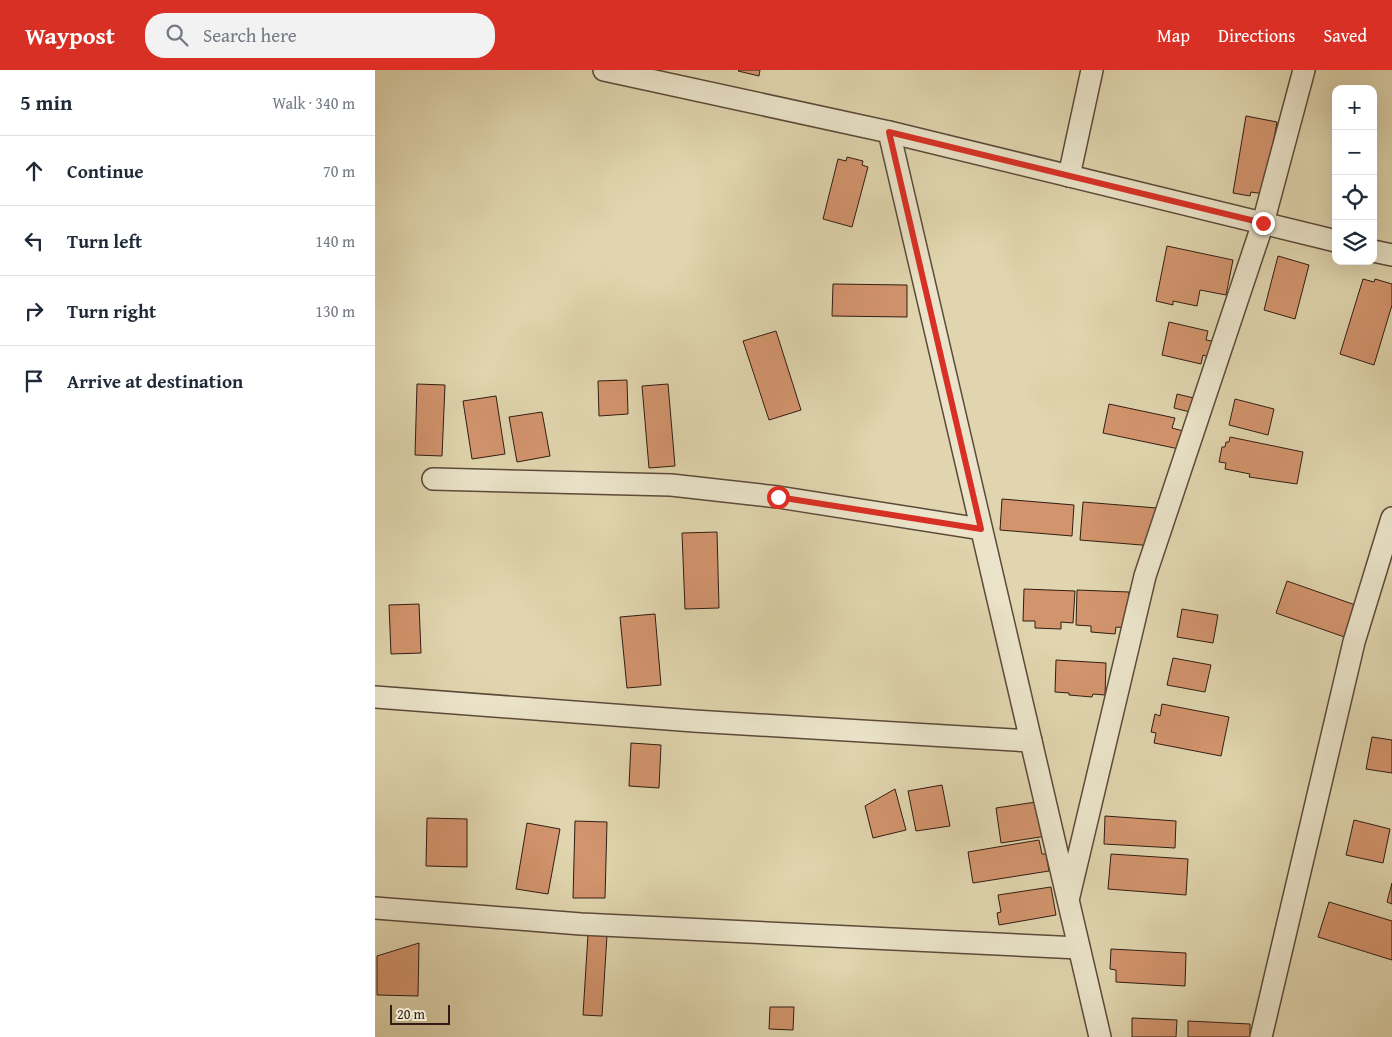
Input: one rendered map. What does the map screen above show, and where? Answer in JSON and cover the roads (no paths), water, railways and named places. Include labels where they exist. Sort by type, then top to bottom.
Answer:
[{"type":"street","points":[[604,70],[889,132],[1332,240]]},
{"type":"street","points":[[1069,176],[1093,70]]},
{"type":"street","points":[[1068,900],[1145,576],[1263,223],[1304,70]]},
{"type":"street","points":[[889,132],[1100,1037]]},
{"type":"street","points":[[1377,252],[1392,256]]},
{"type":"street","points":[[433,479],[671,485],[778,497],[981,529]]},
{"type":"street","points":[[1261,1037],[1354,642],[1392,518]]},
{"type":"street","points":[[375,697],[694,721],[1031,741]]},
{"type":"street","points":[[375,908],[581,924],[1079,948]]}]
